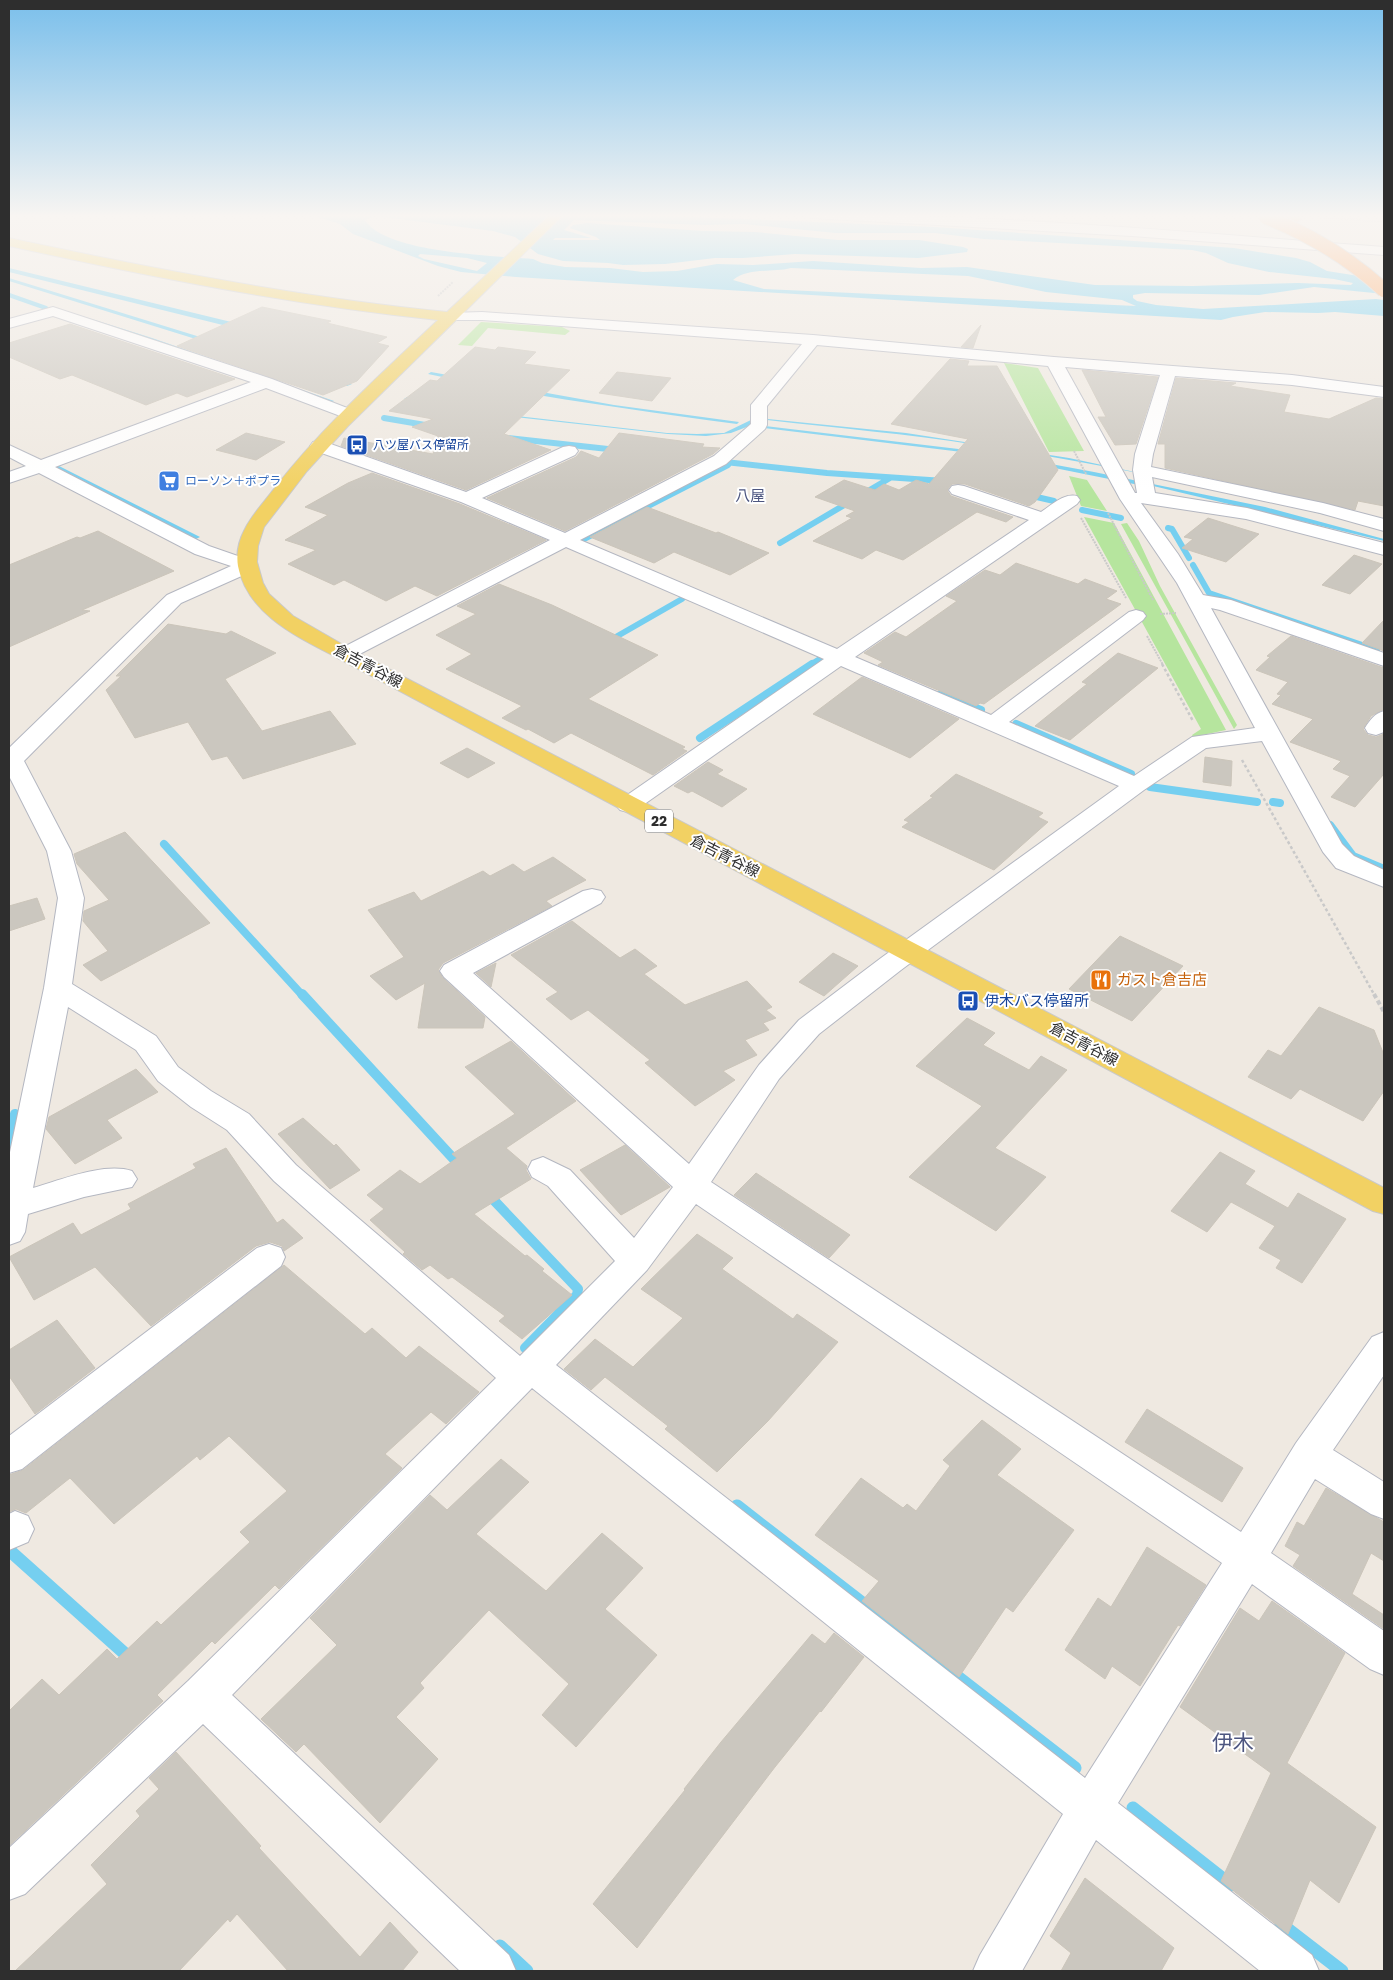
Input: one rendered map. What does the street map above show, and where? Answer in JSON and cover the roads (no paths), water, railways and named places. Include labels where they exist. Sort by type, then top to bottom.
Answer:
[{"type":"main road","points":[[355,306],[450,317]]},
{"type":"main road","name":"倉吉青谷線","points":[[461,306],[349,414],[319,446],[288,482],[255,527],[247,550],[248,566],[253,586],[269,607],[291,623],[345,654],[628,805],[1384,1202]]},
{"type":"street","points":[[9,324],[52,311],[266,382],[349,414]]},
{"type":"street","points":[[450,317],[482,316],[813,340],[1054,362],[1292,380],[1384,392]]},
{"type":"street","points":[[345,654],[720,460],[760,425],[759,405],[813,340]]},
{"type":"street","points":[[1054,362],[1108,463],[1132,494],[1196,600],[1332,847],[1346,862],[1384,879]]},
{"type":"street","points":[[1132,494],[1142,470],[1144,454],[1169,370]]},
{"type":"street","points":[[9,478],[266,382]]},
{"type":"street","points":[[319,446],[467,498],[840,656],[1136,785]]},
{"type":"street","points":[[9,450],[202,550],[248,566]]},
{"type":"street","points":[[467,498],[569,451]]},
{"type":"street","points":[[1142,470],[1323,508],[1384,525]]},
{"type":"street","points":[[958,490],[1043,519]]},
{"type":"street","points":[[1132,494],[1246,514],[1384,549]]},
{"type":"street","points":[[628,805],[840,656],[1071,500]]},
{"type":"street","points":[[12,1219],[58,988],[71,898],[59,851],[46,821],[10,757],[174,599],[248,566]]},
{"type":"street","points":[[1196,600],[1224,604],[1384,660]]},
{"type":"street","points":[[994,723],[1136,616]]},
{"type":"street","points":[[9,1878],[203,1696],[636,1261],[692,1185],[769,1072],[809,1026],[1136,785],[1200,742],[1270,733]]},
{"type":"street","points":[[592,897],[454,971],[692,1185],[1247,1558],[1384,1655]]},
{"type":"street","points":[[58,988],[146,1043],[168,1074],[201,1099],[238,1122],[285,1173],[526,1372],[1296,1971]]},
{"type":"street","points":[[543,1169],[559,1178],[636,1261]]},
{"type":"street","points":[[12,1219],[84,1185],[121,1179]]},
{"type":"street","points":[[9,1457],[269,1257]]},
{"type":"street","points":[[996,1971],[1090,1809],[1309,1455],[1384,1347]]},
{"type":"street","points":[[1309,1455],[1384,1502]]},
{"type":"street","points":[[203,1696],[493,1971]]},
{"type":"water","points":[[91,306],[101,306],[352,384],[347,386]]},
{"type":"water","points":[[148,306],[167,306],[375,357],[263,335]]},
{"type":"water","points":[[998,306],[1172,306],[1203,309],[1248,306],[1384,306],[1384,316],[1335,312],[1265,312],[1221,320]]},
{"type":"water","points":[[48,309],[63,310],[152,338],[334,401],[331,403],[48,310],[9,322]]},
{"type":"water","points":[[431,372],[614,405],[739,422],[737,424],[543,396],[428,374]]},
{"type":"water","points":[[407,397],[473,410],[404,399]]},
{"type":"water","points":[[489,413],[667,433],[724,433],[753,419],[757,423],[731,433],[706,436],[668,434]]},
{"type":"water","points":[[768,419],[906,433],[1069,458],[1156,477],[1080,462],[951,441]]},
{"type":"water","points":[[765,426],[992,453],[1265,507],[1384,539],[1384,541],[1149,485],[1134,484],[995,456],[764,428]]},
{"type":"water","points":[[57,465],[200,537],[196,539],[53,466]]},
{"type":"water","points":[[1230,492],[1322,512],[1384,528],[1384,530],[1284,505]]},
{"type":"waterway","points":[[41,306],[46,308]]},
{"type":"waterway","points":[[384,418],[431,426]]},
{"type":"waterway","points":[[508,438],[617,450]]},
{"type":"waterway","points":[[725,462],[827,473],[944,481]]},
{"type":"waterway","points":[[584,539],[728,465]]},
{"type":"waterway","points":[[780,543],[890,478]]},
{"type":"waterway","points":[[1028,495],[1054,501]]},
{"type":"waterway","points":[[1082,510],[1121,518]]},
{"type":"waterway","points":[[1168,528],[1172,529],[1189,558]]},
{"type":"waterway","points":[[1193,565],[1209,593],[1377,650]]},
{"type":"waterway","points":[[607,642],[682,599]]},
{"type":"waterway","points":[[810,665],[823,657]]},
{"type":"waterway","points":[[700,738],[812,664]]},
{"type":"waterway","points":[[941,694],[981,710]]},
{"type":"waterway","points":[[1016,724],[1131,774]]},
{"type":"waterway","points":[[1150,787],[1257,802]]},
{"type":"waterway","points":[[1273,802],[1280,803]]},
{"type":"waterway","points":[[1330,825],[1353,856],[1384,869]]},
{"type":"waterway","points":[[164,844],[303,996]]},
{"type":"waterway","points":[[302,994],[462,1168]]},
{"type":"waterway","points":[[9,1144],[15,1114]]},
{"type":"waterway","points":[[487,1193],[578,1289],[577,1295],[525,1348]]},
{"type":"waterway","points":[[737,1506],[1075,1768]]},
{"type":"waterway","points":[[9,1550],[132,1660]]},
{"type":"waterway","points":[[1133,1808],[1231,1885]]},
{"type":"waterway","points":[[1281,1924],[1342,1971]]},
{"type":"waterway","points":[[500,1946],[527,1971]]},
{"type":"place","name":"八ツ屋バス停留所","points":[[357,445]]},
{"type":"place","name":"ローソン＋ポプラ","points":[[169,481]]},
{"type":"place","name":"ガスト倉吉店","points":[[1101,980]]},
{"type":"place","name":"伊木バス停留所","points":[[968,1001]]},
{"type":"district","name":"八屋","points":[[750,496]]},
{"type":"district","name":"伊木","points":[[1233,1743]]}]
